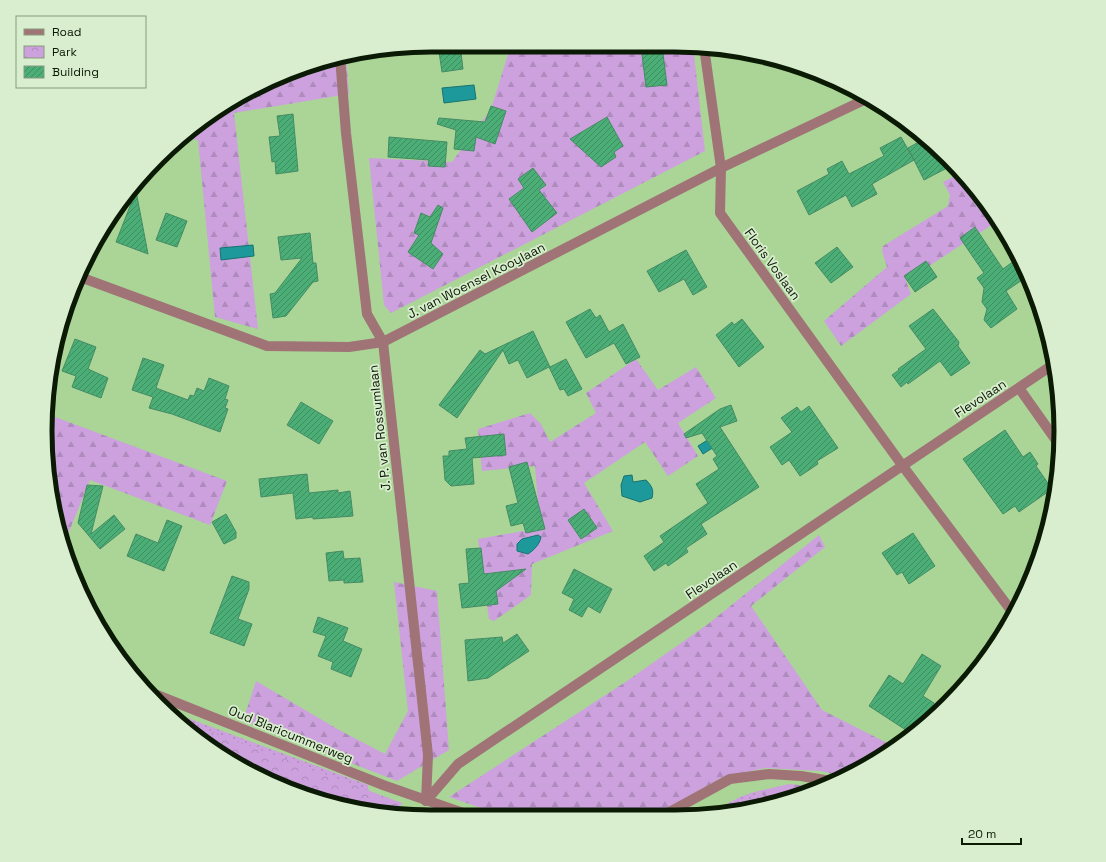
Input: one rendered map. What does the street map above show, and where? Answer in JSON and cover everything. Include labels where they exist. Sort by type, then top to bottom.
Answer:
[{"type":"street","name":"Floris Voslaan","points":[[705,53],[721,168],[720,212],[902,465],[1010,608]]},
{"type":"street","name":"J. P. van Rossumlaan","points":[[340,63],[346,133],[367,314],[383,342],[428,755],[426,801]]},
{"type":"street","name":"J. van Woensel Kooylaan","points":[[84,279],[267,346],[350,347],[383,342],[721,168],[862,101]]},
{"type":"street","name":"Flevolaan","points":[[426,801],[458,764],[1049,368]]},
{"type":"street","points":[[1019,388],[1054,437]]},
{"type":"street","name":"Oud Blaricummerweg","points":[[160,696],[426,801]]},
{"type":"street","points":[[673,810],[730,779],[769,774],[801,776],[823,780]]},
{"type":"street","points":[[426,801],[454,810]]},
{"type":"green space","points":[[509,52],[694,53],[705,151],[391,313],[384,305],[369,158],[452,162],[491,109]]},
{"type":"green space","points":[[346,62],[349,94],[234,113],[258,329],[215,317],[198,140],[190,139],[220,116],[263,91],[309,72]]},
{"type":"green space","points":[[955,176],[976,200],[993,224],[906,281],[911,294],[841,346],[824,321],[887,267],[882,251],[883,246],[948,206],[950,195],[943,182]]},
{"type":"green space","points":[[636,359],[658,390],[696,367],[716,398],[678,423],[698,456],[668,476],[645,442],[584,483],[613,531],[532,564],[531,595],[494,621],[489,619],[478,539],[540,528],[535,466],[482,471],[478,429],[530,413],[541,424],[550,442],[596,413],[586,393]]},
{"type":"green space","points":[[53,416],[227,481],[210,525],[90,480],[67,536],[59,505],[55,480]]},
{"type":"green space","points":[[819,535],[825,547],[751,606],[822,710],[889,744],[835,774],[821,771],[765,768],[723,777],[664,810],[494,810],[478,807],[449,797],[627,681],[708,624]]},
{"type":"green space","points":[[394,582],[437,591],[449,750],[397,781],[243,721],[256,681],[339,730],[385,754],[408,711]]},
{"type":"green space","points":[[180,715],[368,785],[370,805],[248,763],[200,732]]},
{"type":"green space","points":[[190,723],[402,803],[399,808],[382,807],[357,803],[309,790],[263,771],[241,759],[220,746]]},
{"type":"green space","points":[[789,784],[807,786],[770,798],[754,792]]},
{"type":"green space","points":[[754,792],[770,798],[721,807],[740,797]]},
{"type":"water","points":[[474,85],[476,99],[444,103],[442,88]]},
{"type":"water","points":[[253,245],[254,256],[221,260],[220,248]]},
{"type":"water","points":[[717,434],[722,442],[703,454],[698,446]]},
{"type":"water","points":[[632,475],[633,482],[646,480],[648,482],[653,490],[652,498],[640,502],[622,496],[621,485],[624,476]]},
{"type":"water","points":[[538,535],[541,537],[539,542],[528,554],[517,551],[517,544],[522,539]]},
{"type":"building","points":[[439,52],[461,52],[463,69],[442,72]]},
{"type":"building","points":[[642,52],[663,52],[667,85],[646,87]]},
{"type":"building","points":[[491,106],[506,111],[495,144],[476,137],[474,151],[454,149],[456,130],[437,124],[439,118],[485,122]]},
{"type":"building","points":[[293,114],[298,171],[276,174],[275,161],[272,162],[269,137],[280,136],[277,116]]},
{"type":"building","points":[[607,117],[623,146],[614,152],[616,157],[601,167],[570,139]]},
{"type":"building","points":[[389,137],[447,142],[445,167],[428,166],[429,160],[388,157]]},
{"type":"building","points":[[901,137],[914,160],[872,184],[877,194],[852,207],[846,195],[809,215],[797,191],[829,174],[827,169],[842,161],[849,174],[884,156],[880,148]]},
{"type":"building","points":[[920,141],[947,168],[924,180],[908,148]]},
{"type":"building","points":[[533,168],[546,185],[539,190],[557,213],[532,232],[509,199],[524,188],[518,179]]},
{"type":"building","points":[[136,193],[148,254],[116,242],[135,195]]},
{"type":"building","points":[[438,205],[443,208],[431,243],[443,254],[433,269],[408,252],[419,235],[414,233],[421,213],[430,217]]},
{"type":"building","points":[[166,213],[187,221],[177,247],[156,240]]},
{"type":"building","points":[[975,227],[1003,269],[1014,261],[1022,280],[1006,291],[1017,309],[991,328],[984,320],[987,309],[982,302],[984,288],[977,278],[984,273],[960,238]]},
{"type":"building","points":[[310,233],[313,263],[316,263],[318,281],[313,282],[286,316],[273,318],[270,294],[275,293],[302,258],[281,260],[278,237]]},
{"type":"building","points":[[837,247],[853,267],[831,283],[815,263]]},
{"type":"building","points":[[686,250],[707,287],[693,295],[684,279],[659,292],[647,271]]},
{"type":"building","points":[[926,261],[937,277],[915,292],[904,276]]},
{"type":"building","points":[[590,309],[596,318],[600,315],[609,332],[623,324],[640,357],[626,364],[614,343],[586,358],[566,322]]},
{"type":"building","points":[[933,309],[959,342],[958,346],[970,363],[951,376],[940,361],[908,384],[907,382],[901,387],[892,375],[926,349],[909,326]]},
{"type":"building","points":[[742,319],[764,347],[739,367],[716,335],[732,322],[734,325]]},
{"type":"building","points":[[533,331],[550,367],[566,359],[582,389],[568,396],[564,389],[560,390],[549,367],[527,378],[518,360],[509,364],[503,350],[457,418],[439,405],[480,350],[485,354]]},
{"type":"building","points":[[75,339],[96,347],[88,369],[108,378],[101,398],[72,387],[76,376],[62,371]]},
{"type":"building","points":[[143,358],[164,365],[156,388],[188,400],[190,395],[194,396],[197,388],[204,391],[209,378],[229,386],[225,399],[228,400],[225,408],[228,409],[220,432],[172,414],[149,408],[153,397],[132,390]]},
{"type":"building","points":[[301,402],[333,421],[319,444],[287,425]]},
{"type":"building","points":[[731,405],[737,421],[720,427],[759,487],[701,524],[707,534],[686,548],[688,552],[668,566],[666,563],[654,571],[644,556],[664,542],[660,536],[708,503],[696,484],[719,469],[713,459],[717,456],[702,433],[686,438],[684,434],[720,409]]},
{"type":"building","points":[[809,406],[838,448],[817,461],[818,464],[800,476],[789,460],[782,465],[770,447],[792,432],[781,418],[797,407],[801,412]]},
{"type":"building","points":[[1005,430],[1023,457],[1030,452],[1038,464],[1036,466],[1050,486],[1049,491],[1019,512],[1015,506],[1003,514],[963,459]]},
{"type":"building","points":[[504,434],[506,455],[472,458],[474,484],[451,486],[445,480],[443,456],[449,456],[449,451],[467,449],[465,438]]},
{"type":"building","points":[[527,462],[545,529],[526,533],[523,523],[511,526],[506,506],[518,503],[509,467]]},
{"type":"building","points":[[307,474],[309,493],[338,490],[338,493],[350,491],[353,516],[296,519],[293,493],[261,497],[259,479]]},
{"type":"building","points":[[87,485],[103,486],[91,534],[114,515],[125,529],[100,549],[78,523]]},
{"type":"building","points":[[584,509],[597,528],[581,539],[568,520]]},
{"type":"building","points":[[226,514],[236,532],[236,538],[224,544],[212,522]]},
{"type":"building","points":[[167,520],[182,526],[164,571],[127,556],[136,534],[158,543]]},
{"type":"building","points":[[913,533],[935,566],[909,584],[902,572],[897,575],[882,553]]},
{"type":"building","points":[[481,548],[484,574],[526,569],[496,591],[498,604],[462,608],[459,584],[469,583],[466,549]]},
{"type":"building","points":[[343,551],[344,559],[360,558],[363,582],[344,583],[344,580],[329,581],[326,553]]},
{"type":"building","points":[[574,569],[612,589],[600,613],[588,606],[582,617],[569,610],[574,599],[562,593]]},
{"type":"building","points":[[232,576],[249,582],[249,589],[238,619],[252,624],[244,646],[210,633]]},
{"type":"building","points":[[318,617],[348,628],[343,641],[362,649],[351,677],[331,669],[333,662],[318,656],[326,636],[313,632]]},
{"type":"building","points":[[517,634],[529,651],[488,678],[468,681],[465,640],[502,637],[503,643]]},
{"type":"building","points":[[922,654],[941,666],[923,696],[934,703],[924,716],[907,731],[869,706],[889,675],[903,684]]}]
